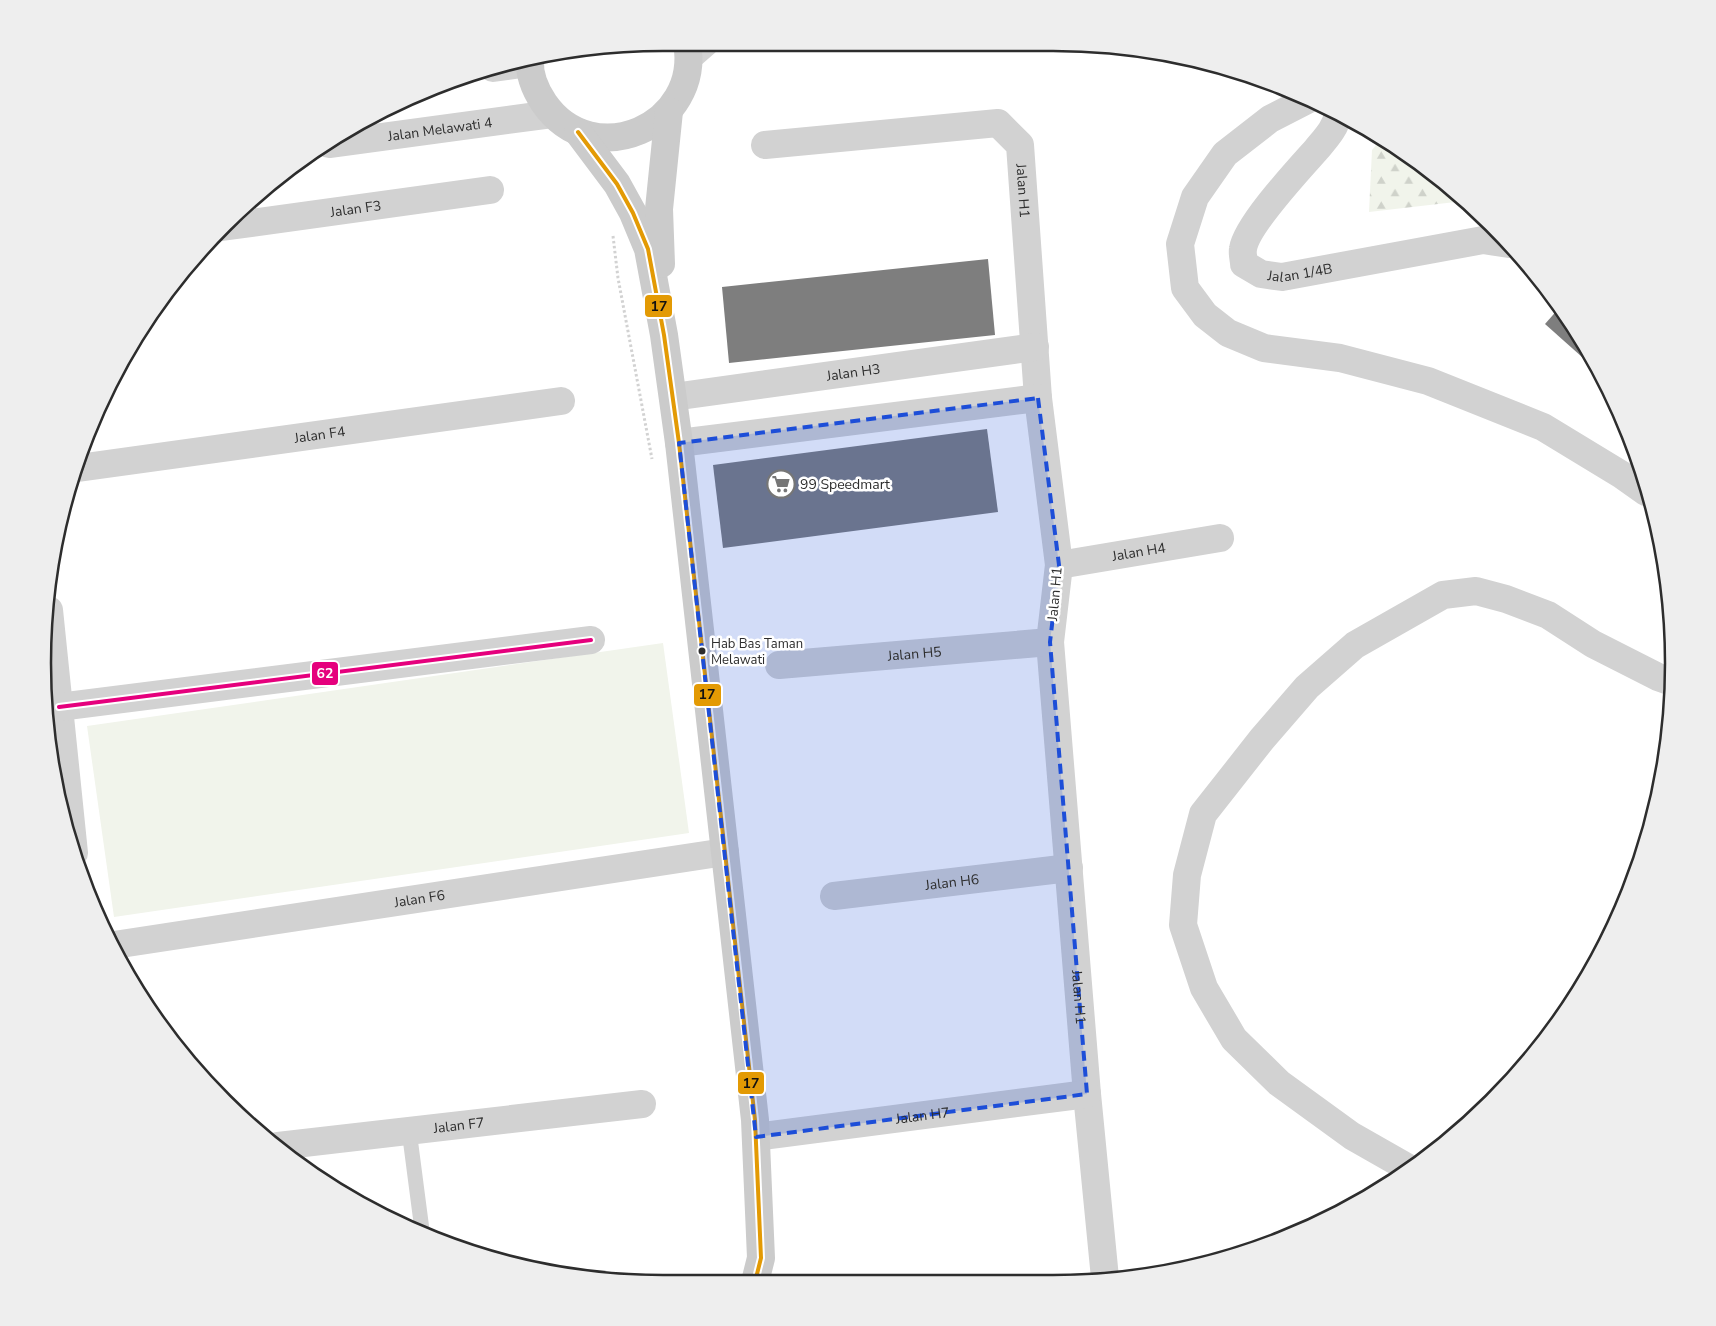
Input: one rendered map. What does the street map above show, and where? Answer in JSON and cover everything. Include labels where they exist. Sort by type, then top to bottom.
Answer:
[{"type":"main road","points":[[578,132],[603,138],[625,137],[648,127],[668,111],[684,86],[692,51]]},
{"type":"main road","points":[[530,66],[536,90],[552,114],[578,132],[617,184],[633,213],[648,249],[664,335],[679,443],[726,852],[756,1137],[761,1258],[757,1275]]},
{"type":"main road","points":[[664,335],[659,209],[668,111]]},
{"type":"street","points":[[1300,104],[1270,119],[1225,154],[1195,197],[1180,244],[1185,288],[1205,314],[1228,333],[1264,348],[1340,358],[1428,381],[1543,427],[1638,487]]},
{"type":"street","name":"Jalan Melawati 4","points":[[342,142],[552,114]]},
{"type":"street","name":"Jalan 1/4B","points":[[1337,121],[1332,130],[1263,212],[1250,232],[1243,248],[1244,264],[1260,274],[1282,277],[1483,240],[1497,242]]},
{"type":"street","name":"Jalan H1","points":[[766,145],[998,123],[1020,145],[1038,398],[1059,565],[1050,642],[1088,1094],[1105,1272]]},
{"type":"street","name":"Jalan F3","points":[[235,225],[490,190]]},
{"type":"street","name":"Jalan H3","points":[[673,397],[1035,347]]},
{"type":"street","points":[[679,443],[1038,398]]},
{"type":"street","name":"Jalan F4","points":[[84,467],[561,401]]},
{"type":"street","name":"Jalan H4","points":[[1059,565],[1220,538]]},
{"type":"street","points":[[1403,1165],[1352,1136],[1279,1083],[1234,1039],[1204,988],[1183,925],[1187,875],[1204,814],[1262,739],[1307,687],[1355,645],[1443,595],[1476,591],[1506,598],[1548,615],[1593,644],[1664,679]]},
{"type":"street","points":[[52,636],[70,811]]},
{"type":"street","points":[[59,707],[591,640]]},
{"type":"street","name":"Jalan H5","points":[[779,666],[1050,642]]},
{"type":"street","name":"Jalan F6","points":[[120,944],[726,852]]},
{"type":"street","name":"Jalan H6","points":[[834,896],[1069,868]]},
{"type":"street","name":"Jalan H7","points":[[756,1137],[1088,1094]]},
{"type":"street","name":"Jalan F7","points":[[287,1145],[642,1104]]},
{"type":"lane","points":[[409,1130],[421,1225]]},
{"type":"path","points":[[612,230],[618,278],[653,462]]},
{"type":"highlighted area","points":[[1038,398],[1059,565],[1050,642],[1087,1094],[756,1137],[679,443]]},
{"type":"green space","points":[[1377,144],[1393,154],[1455,202],[1369,212],[1372,150]]},
{"type":"green space","points":[[663,643],[689,833],[114,917],[87,726]]},
{"type":"building","points":[[988,259],[995,335],[729,363],[722,287]]},
{"type":"building","points":[[1555,313],[1584,359],[1545,324]]},
{"type":"building","points":[[987,429],[998,512],[723,548],[713,465]]},
{"type":"transit line","name":"17","points":[[578,132],[617,184],[633,213],[648,249],[664,335],[679,443],[755,1120],[761,1258],[757,1275]]},
{"type":"transit line","name":"62","points":[[59,707],[591,640]]},
{"type":"place","name":"99 Speedmart","points":[[781,484]]},
{"type":"place","name":"Hab Bas Taman Melawati","points":[[702,651]]}]
